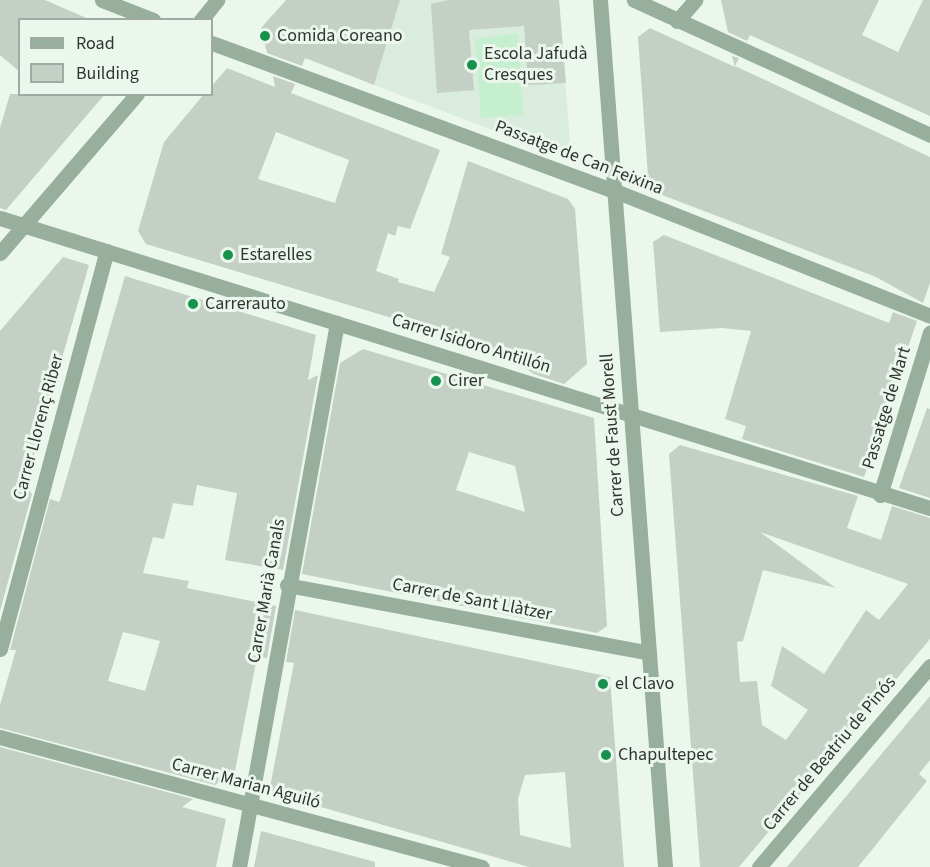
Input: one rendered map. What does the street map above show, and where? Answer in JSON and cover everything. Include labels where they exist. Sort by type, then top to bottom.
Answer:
[{"type":"street","points":[[102,0],[148,18]]},
{"type":"street","points":[[203,18],[217,0]]},
{"type":"street","name":"Carrer de Faust Morell","points":[[600,0],[665,867]]},
{"type":"street","points":[[634,0],[930,135]]},
{"type":"street","points":[[677,21],[695,0]]},
{"type":"street","name":"Passatge de Can Feixina","points":[[213,43],[615,191],[930,316]]},
{"type":"street","points":[[0,253],[135,96]]},
{"type":"street","name":"Carrer Isidoro Antillón","points":[[0,218],[631,414],[880,495],[930,508]]},
{"type":"street","name":"Carrer Llorenç Riber","points":[[0,649],[107,251]]},
{"type":"street","name":"Carrer Marià Canals","points":[[239,867],[287,585],[337,323]]},
{"type":"street","name":"Passatge de Mart","points":[[880,495],[930,332]]},
{"type":"street","name":"Carrer de Sant Llàtzer","points":[[287,585],[649,653]]},
{"type":"street","name":"Carrer de Beatriu de Pinós","points":[[759,867],[930,666]]},
{"type":"street","name":"Carrer Marian Aguiló","points":[[0,737],[482,867]]},
{"type":"shaded area","name":"Escola Jafudà Cresques","points":[[400,0],[559,0],[570,143],[555,154],[374,85]]},
{"type":"green space","points":[[518,33],[523,115],[481,118],[475,39]]},
{"type":"building","points":[[0,0],[45,0],[86,18],[18,18],[18,70],[0,55]]},
{"type":"building","points":[[286,0],[400,0],[374,85],[305,58],[302,66],[267,53],[261,28]]},
{"type":"building","points":[[448,0],[559,0],[566,83],[528,85],[524,26],[469,30],[474,90],[437,93],[431,4]]},
{"type":"building","points":[[721,0],[879,0],[862,35],[898,52],[923,0],[930,0],[930,116],[750,35],[747,41],[728,32]]},
{"type":"building","points":[[650,28],[735,67],[732,56],[739,58],[735,66],[930,157],[930,283],[923,303],[876,277],[649,190],[638,37]]},
{"type":"building","points":[[227,68],[275,87],[273,76],[295,84],[291,93],[440,150],[410,229],[398,226],[395,236],[388,233],[376,271],[399,279],[398,282],[434,292],[450,257],[441,254],[468,161],[568,199],[575,209],[587,364],[564,384],[534,374],[520,365],[522,358],[146,244],[138,231],[164,142],[202,96],[213,96],[213,85]],"holes":[[[276,132],[349,160],[335,203],[258,179]]]},
{"type":"building","points":[[10,94],[18,94],[18,96],[103,96],[6,210],[0,208],[0,128]]},
{"type":"building","points":[[664,235],[889,323],[893,312],[917,321],[864,477],[742,439],[746,426],[725,419],[751,331],[722,328],[660,332],[653,242]]},
{"type":"building","points":[[63,257],[89,265],[25,486],[32,494],[0,611],[0,331]]},
{"type":"building","points":[[125,276],[316,335],[308,380],[318,375],[283,570],[225,560],[237,493],[197,485],[193,506],[173,503],[164,539],[153,537],[143,573],[189,581],[187,588],[276,606],[267,658],[257,657],[235,771],[215,785],[0,728],[0,705],[16,650],[10,650],[50,499],[59,502]],"holes":[[[123,632],[160,641],[145,691],[108,681]]]},
{"type":"building","points":[[363,349],[594,418],[607,626],[597,633],[302,574],[340,363]],"holes":[[[469,452],[515,466],[525,512],[456,490]]]},
{"type":"building","points":[[927,408],[930,409],[930,498],[899,488]]},
{"type":"building","points":[[680,445],[858,496],[847,528],[881,540],[892,506],[930,518],[930,639],[739,867],[700,867],[669,454]],"holes":[[[760,532],[908,584],[879,620],[866,610],[824,674],[782,646],[771,686],[808,710],[786,740],[762,725],[757,681],[740,682],[737,642],[743,641],[763,570],[836,588]]]},
{"type":"building","points":[[295,610],[610,677],[624,867],[529,867],[269,792],[294,663],[286,662]],"holes":[[[565,772],[571,848],[520,835],[518,799],[525,775]]]},
{"type":"building","points":[[930,696],[930,760],[919,774],[927,781],[858,867],[787,867]]},
{"type":"building","points":[[0,747],[193,799],[182,807],[226,819],[216,867],[0,867]]},
{"type":"building","points":[[261,831],[375,862],[375,867],[254,867]]},
{"type":"place","name":"Comida Coreano","points":[[265,36]]},
{"type":"place","name":"Escola Jafudà Cresques","points":[[472,65]]},
{"type":"place","name":"Estarelles","points":[[228,255]]},
{"type":"place","name":"Carrerauto","points":[[193,304]]},
{"type":"place","name":"Cirer","points":[[436,381]]},
{"type":"place","name":"el Clavo","points":[[603,684]]},
{"type":"place","name":"Chapultepec","points":[[606,755]]}]
